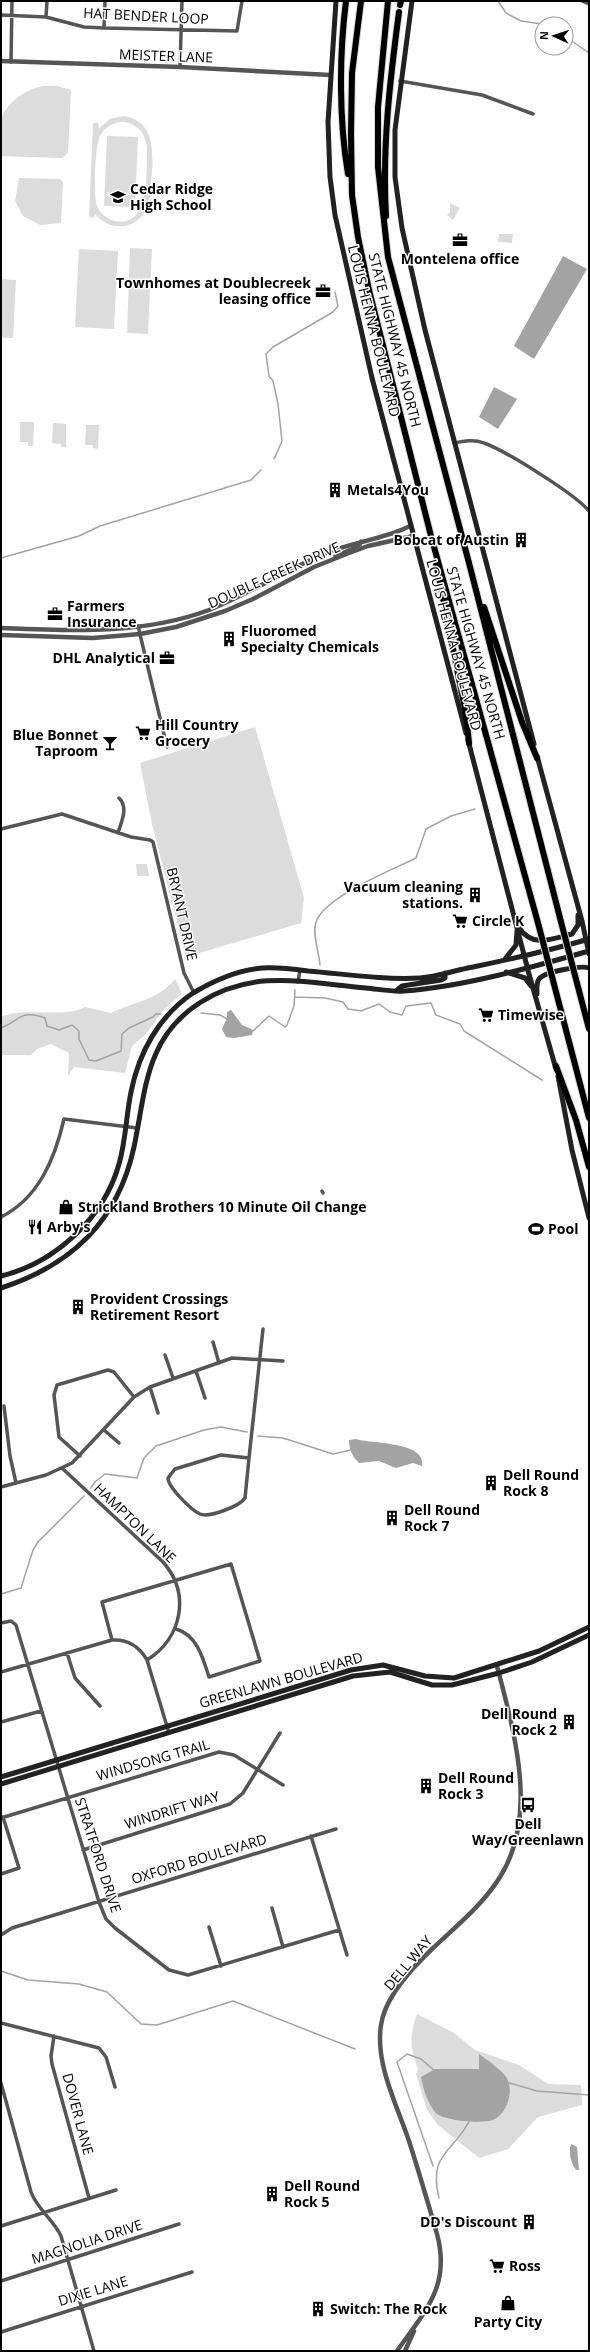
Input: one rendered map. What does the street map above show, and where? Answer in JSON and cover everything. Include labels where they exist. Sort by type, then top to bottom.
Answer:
[{"type":"highway","points":[[346,1],[342,61],[343,119],[352,195]]},
{"type":"highway","name":"STATE HIGHWAY 45 NORTH","points":[[361,1],[352,73],[352,195],[369,290],[431,536],[538,922],[589,1118]]},
{"type":"highway","name":"STATE HIGHWAY 45 NORTH","points":[[388,1],[378,107],[378,167],[384,231],[397,294],[469,563],[589,1029]]},
{"type":"highway","points":[[384,231],[386,219],[385,138],[389,82],[399,12]]},
{"type":"highway","points":[[431,536],[466,714],[469,743]]},
{"type":"highway","points":[[469,563],[522,722],[537,758]]},
{"type":"highway","points":[[556,1066],[576,1120],[589,1167]]},
{"type":"main road","name":"LOUIS HENNA BOULEVARD","points":[[336,1],[328,122],[330,177],[334,215],[372,378],[412,536],[469,743],[533,988],[556,1066],[572,1150],[589,1218]]},
{"type":"main road","points":[[1,1288],[28,1279],[48,1270],[66,1257],[99,1223],[113,1203],[125,1178],[137,1128],[145,1081],[154,1055],[174,1026],[199,1002],[222,990],[243,983],[261,980],[396,991],[449,984],[589,952],[588,939],[537,758],[425,330],[398,202],[395,155],[400,81],[412,1]]},
{"type":"main road","points":[[517,926],[526,938],[538,941],[572,934],[578,925],[579,910]]},
{"type":"main road","points":[[582,921],[589,927]]},
{"type":"main road","points":[[505,960],[516,944],[517,926]]},
{"type":"main road","points":[[1,1276],[13,1273],[48,1256],[66,1243],[84,1226],[99,1207],[119,1166],[127,1127],[131,1093],[137,1068],[157,1028],[182,1002],[194,993],[222,978],[244,971],[262,968],[300,970],[380,978],[421,978],[525,956],[588,939]]},
{"type":"main road","points":[[537,1000],[538,981],[542,976],[576,966],[589,968]]},
{"type":"main road","points":[[505,972],[525,978],[533,988]]},
{"type":"main road","points":[[396,991],[402,986],[441,980],[445,978],[445,973]]},
{"type":"main road","name":"GREENLAWN BOULEVARD","points":[[1,1777],[365,1667],[388,1666],[425,1676],[449,1678],[497,1666],[539,1651],[589,1627]]},
{"type":"main road","name":"GREENLAWN BOULEVARD","points":[[1,1784],[365,1674],[390,1672],[422,1682],[452,1685],[499,1673],[532,1662],[589,1635]]},
{"type":"street","points":[[11,62],[12,1]]},
{"type":"street","points":[[46,17],[47,1]]},
{"type":"street","points":[[104,1],[104,28]]},
{"type":"street","points":[[180,66],[182,1]]},
{"type":"street","name":"HAT BENDER LOOP","points":[[1,15],[46,17],[84,27],[237,31],[242,1]]},
{"type":"street","points":[[583,1],[589,4]]},
{"type":"street","name":"MEISTER LANE","points":[[1,62],[180,66],[330,75]]},
{"type":"street","points":[[400,81],[482,95],[534,114]]},
{"type":"street","points":[[454,443],[467,440],[484,442],[567,492],[589,511]]},
{"type":"street","name":"DOUBLE CREEK DRIVE","points":[[1,628],[76,631],[138,626],[207,610],[247,593],[322,555],[410,526]]},
{"type":"street","name":"DOUBLE CREEK DRIVE","points":[[1,635],[93,638],[140,634],[176,627],[225,611],[322,563],[368,546],[412,536]]},
{"type":"street","points":[[322,563],[360,545],[361,541]]},
{"type":"street","points":[[138,626],[167,747]]},
{"type":"street","points":[[1,829],[62,814],[118,833],[124,811],[124,806],[119,798]]},
{"type":"street","name":"BRYANT DRIVE","points":[[118,833],[137,839],[150,840],[154,847],[184,972],[194,993]]},
{"type":"street","points":[[298,982],[300,970]]},
{"type":"street","points":[[1,1217],[11,1212],[36,1188],[52,1160],[64,1119],[137,1128]]},
{"type":"street","points":[[249,1458],[221,1455],[212,1456],[175,1469],[168,1480],[170,1487],[197,1511],[209,1514],[237,1505],[243,1500],[249,1458],[263,1329]]},
{"type":"street","points":[[213,1342],[219,1363]]},
{"type":"street","points":[[165,1355],[173,1378]]},
{"type":"street","points":[[1,1487],[63,1469],[80,1456],[134,1397],[150,1387],[236,1358],[260,1358],[283,1361]]},
{"type":"street","points":[[80,1456],[59,1437],[54,1395],[57,1385],[108,1370],[114,1372],[134,1397]]},
{"type":"street","points":[[196,1371],[205,1398]]},
{"type":"street","points":[[150,1387],[158,1413]]},
{"type":"street","points":[[4,1406],[10,1456],[16,1483]]},
{"type":"street","points":[[104,1430],[119,1443]]},
{"type":"street","name":"HAMPTON LANE","points":[[63,1469],[163,1562],[175,1580],[180,1606],[176,1629],[162,1648],[147,1660]]},
{"type":"street","points":[[112,1640],[102,1602],[231,1564],[260,1661],[209,1677],[201,1653],[196,1644],[185,1634],[176,1629]]},
{"type":"street","name":"STRATFORD DRIVE","points":[[1,1623],[11,1621],[16,1625],[99,1902],[110,1924],[169,1970],[192,1975],[339,1930]]},
{"type":"street","points":[[1,1672],[112,1640],[130,1643],[140,1650],[147,1660],[169,1733]]},
{"type":"street","points":[[67,1653],[75,1678],[100,1706]]},
{"type":"street","name":"DELL WAY","points":[[397,2351],[431,2303],[438,2289],[442,2264],[441,2249],[384,2064],[380,2048],[381,2024],[389,2003],[404,1980],[426,1955],[483,1901],[500,1878],[513,1851],[521,1814],[521,1782],[497,1666]]},
{"type":"street","points":[[1,1722],[42,1711]]},
{"type":"street","name":"WINDRIFT WAY","points":[[83,1850],[230,1804],[243,1793],[280,1733]]},
{"type":"street","name":"WINDSONG TRAIL","points":[[2,1817],[212,1753],[231,1754],[283,1785]]},
{"type":"street","points":[[1,1874],[19,1868],[2,1817]]},
{"type":"street","name":"OXFORD BOULEVARD","points":[[1,1935],[12,1928],[336,1829]]},
{"type":"street","points":[[311,1836],[348,1955]]},
{"type":"street","points":[[272,1908],[283,1947]]},
{"type":"street","points":[[209,1927],[221,1966]]},
{"type":"street","points":[[1,2023],[99,2048],[106,2057],[115,2087]]},
{"type":"street","name":"DOVER LANE","points":[[54,2036],[51,2056],[52,2064],[89,2198]]},
{"type":"street","points":[[1,2083],[31,2192],[37,2205],[58,2229],[94,2351]]},
{"type":"street","points":[[1,2226],[116,2190]]},
{"type":"street","name":"MAGNOLIA DRIVE","points":[[1,2281],[179,2224]]},
{"type":"street","name":"DIXIE LANE","points":[[1,2332],[192,2272]]},
{"type":"street","points":[[405,2351],[418,2321]]},
{"type":"shaded area","points":[[43,86],[57,86],[71,90],[68,153],[62,158],[1,156],[1,118],[4,112],[13,101],[23,93]]},
{"type":"shaded area","points":[[123,116],[136,120],[144,127],[152,148],[150,198],[147,208],[136,222],[128,225],[111,225],[102,221],[95,214],[94,218],[89,217],[93,123],[98,123],[99,128],[110,119]],"holes":[[[125,122],[130,123],[139,129],[142,132],[146,142],[146,182],[141,207],[135,216],[127,221],[115,221],[104,215],[97,206],[95,192],[96,160],[100,136],[113,124]]]},
{"type":"shaded area","points":[[107,136],[138,137],[135,207],[104,206]]},
{"type":"shaded area","points":[[19,178],[60,179],[63,182],[61,223],[40,225],[23,216],[15,201]]},
{"type":"shaded area","points":[[450,203],[460,208],[453,220],[447,215],[450,212]]},
{"type":"shaded area","points":[[499,234],[513,234],[512,243],[498,242]]},
{"type":"shaded area","points":[[130,248],[152,249],[148,334],[127,333]]},
{"type":"shaded area","points":[[79,249],[118,251],[114,329],[75,327]]},
{"type":"shaded area","points":[[563,256],[587,269],[534,359],[514,346]]},
{"type":"shaded area","points":[[1,279],[16,280],[13,338],[1,338]]},
{"type":"shaded area","points":[[494,387],[517,399],[498,429],[479,417]]},
{"type":"shaded area","points":[[20,422],[34,422],[33,446],[28,446],[28,442],[20,442]]},
{"type":"shaded area","points":[[53,423],[66,424],[66,447],[61,447],[61,444],[52,443]]},
{"type":"shaded area","points":[[86,425],[99,425],[98,449],[93,448],[93,445],[85,445]]},
{"type":"shaded area","points":[[255,727],[304,898],[301,923],[186,957],[152,824],[140,763]]},
{"type":"shaded area","points":[[136,864],[147,864],[149,876],[137,876]]},
{"type":"shaded area","points":[[175,979],[182,994],[165,1008],[146,1034],[132,1046],[125,1073],[74,1067],[68,1076],[69,1053],[51,1044],[37,1049],[31,1055],[1,1055],[1,1017],[21,1012],[67,1012],[85,1007],[111,1013],[161,992]]},
{"type":"shaded area","points":[[231,1010],[242,1025],[253,1030],[252,1035],[234,1038],[226,1037],[222,1029],[227,1018],[227,1012]]},
{"type":"shaded area","points":[[356,1439],[407,1448],[416,1452],[421,1458],[422,1466],[413,1463],[396,1468],[379,1461],[359,1463],[351,1452],[349,1443],[349,1440]]},
{"type":"shaded area","points":[[417,2014],[454,2033],[475,2050],[519,2065],[548,2084],[581,2085],[582,2105],[538,2117],[508,2149],[479,2158],[438,2125],[427,2110],[416,2074],[418,2069],[412,2048],[413,2029]]},
{"type":"shaded area","points":[[479,2054],[507,2078],[510,2090],[508,2102],[502,2113],[493,2120],[480,2122],[462,2121],[438,2114],[434,2111],[427,2099],[421,2077],[435,2069],[479,2069]]},
{"type":"shaded area","points":[[571,2144],[577,2147],[579,2170],[576,2170],[571,2161]]},
{"type":"waterway","points":[[498,1],[506,13],[521,21],[534,23]]},
{"type":"waterway","points":[[574,43],[589,53]]},
{"type":"waterway","points":[[274,459],[282,441],[278,404],[273,381],[269,376],[266,354],[273,347],[333,312],[338,306],[335,292]]},
{"type":"waterway","points":[[1,558],[79,536],[100,526],[251,480],[261,470]]},
{"type":"waterway","points":[[320,965],[315,927],[316,922],[322,913],[332,903],[360,885],[416,858],[426,829],[451,816],[475,809]]},
{"type":"waterway","points":[[253,1031],[269,1016],[285,1027],[294,1006],[295,990]]},
{"type":"waterway","points":[[295,997],[325,998],[343,1002],[348,1009],[361,1011],[379,1004],[390,1012],[402,1015],[406,1006],[431,1003],[436,1015],[460,1024],[464,1031],[542,1080]]},
{"type":"waterway","points":[[201,1013],[220,1015],[227,1019]]},
{"type":"waterway","points":[[1,1028],[25,1015],[45,1018],[47,1026],[59,1030],[72,1025],[79,1031],[79,1039],[89,1060],[96,1061],[121,1051],[122,1034],[129,1028],[153,1017],[156,1014],[161,1014]]},
{"type":"waterway","points":[[91,1488],[95,1482],[105,1474],[137,1478],[144,1458],[156,1446],[204,1430],[221,1427],[247,1432]]},
{"type":"waterway","points":[[258,1436],[283,1438],[333,1454],[351,1450]]},
{"type":"waterway","points":[[1,1594],[21,1588],[33,1550],[38,1542],[84,1496]]},
{"type":"waterway","points":[[1,1971],[28,1980],[79,1984],[107,1992],[141,2024],[157,2025],[233,2001],[355,2049]]},
{"type":"waterway","points":[[433,2166],[397,2062],[407,2054],[421,2059],[435,2071]]},
{"type":"waterway","points":[[506,2082],[537,2091],[589,2095]]},
{"type":"waterway","points":[[439,2198],[436,2183],[439,2162],[470,2120]]},
{"type":"place","name":"Cedar Ridge High School","points":[[118,197]]},
{"type":"place","name":"Montelena office","points":[[460,240]]},
{"type":"place","name":"Townhomes at Doublecreek leasing office","points":[[323,291]]},
{"type":"place","name":"Metals4You","points":[[335,490]]},
{"type":"place","name":"Bobcat of Austin","points":[[521,540]]},
{"type":"place","name":"Farmers Insurance","points":[[55,614]]},
{"type":"place","name":"Fluoromed Specialty Chemicals","points":[[229,639]]},
{"type":"place","name":"DHL Analytical","points":[[167,658]]},
{"type":"place","name":"Hill Country Grocery","points":[[143,733]]},
{"type":"place","name":"Blue Bonnet Taproom","points":[[110,743]]},
{"type":"place","name":"Vacuum cleaning stations.","points":[[475,895]]},
{"type":"place","name":"Circle K","points":[[460,921]]},
{"type":"place","name":"Timewise","points":[[486,1015]]},
{"type":"place","name":"Strickland Brothers 10 Minute Oil Change","points":[[66,1207]]},
{"type":"place","name":"Arby's","points":[[35,1227]]},
{"type":"place","name":"Pool","points":[[536,1229]]},
{"type":"place","name":"Provident Crossings Retirement Resort","points":[[78,1307]]},
{"type":"place","name":"Dell Round Rock 8","points":[[491,1483]]},
{"type":"place","name":"Dell Round Rock 7","points":[[392,1518]]},
{"type":"place","name":"Dell Round Rock 2","points":[[569,1722]]},
{"type":"place","name":"Dell Round Rock 3","points":[[426,1786]]},
{"type":"place","name":"Dell Way/Greenlawn","points":[[528,1805]]},
{"type":"place","name":"Dell Round Rock 5","points":[[272,2194]]},
{"type":"place","name":"DD's Discount","points":[[529,2222]]},
{"type":"place","name":"Ross","points":[[497,2266]]},
{"type":"place","name":"Party City","points":[[508,2303]]},
{"type":"place","name":"Switch: The Rock","points":[[318,2309]]}]
